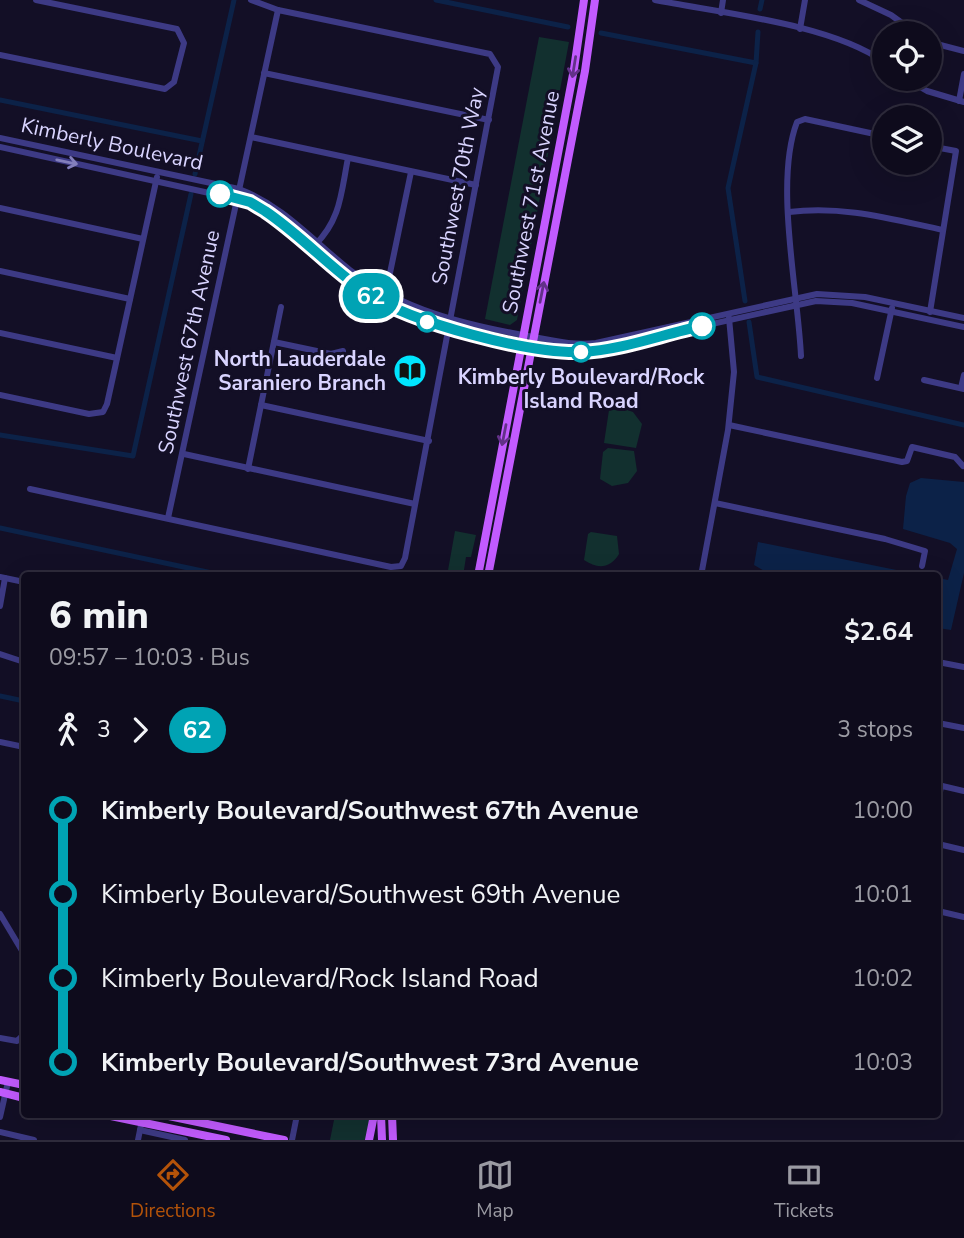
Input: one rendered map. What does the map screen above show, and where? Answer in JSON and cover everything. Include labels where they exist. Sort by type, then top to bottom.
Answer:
[{"type":"main road","name":"Southwest 71st Avenue","points":[[479,572],[584,0]]},
{"type":"main road","name":"Southwest 71st Avenue","points":[[489,572],[595,0]]},
{"type":"main road","points":[[3,1093],[21,1097]]},
{"type":"main road","points":[[121,1118],[226,1140]]},
{"type":"main road","points":[[178,1118],[284,1140]]},
{"type":"main road","points":[[369,1140],[373,1118]]},
{"type":"main road","points":[[381,1118],[382,1140]]},
{"type":"main road","points":[[392,1118],[393,1140]]},
{"type":"street","points":[[0,55],[165,89],[171,87],[184,43],[177,29],[36,0]]},
{"type":"street","points":[[251,0],[278,10]]},
{"type":"street","points":[[655,0],[849,41],[872,55]]},
{"type":"street","points":[[721,13],[723,0]]},
{"type":"street","points":[[800,29],[805,0]]},
{"type":"street","points":[[859,0],[883,10],[899,21]]},
{"type":"street","name":"Southwest 70th Way","points":[[168,518],[391,567],[401,566],[429,441],[489,120],[498,66],[496,59],[490,54],[278,10]]},
{"type":"street","name":"Southwest 67th Avenue","points":[[168,518],[278,10]]},
{"type":"street","points":[[942,45],[964,51]]},
{"type":"street","points":[[264,73],[489,120]]},
{"type":"street","points":[[927,91],[962,102],[964,74]]},
{"type":"street","points":[[801,356],[787,177],[792,137],[797,122],[805,119],[872,133]]},
{"type":"street","points":[[251,137],[476,185]]},
{"type":"street","name":"Kimberly Boulevard","points":[[0,138],[239,189],[271,204],[317,243],[386,294],[451,320],[522,339]]},
{"type":"street","points":[[30,154],[32,145]]},
{"type":"street","name":"Kimberly Boulevard","points":[[0,147],[237,198],[275,217],[383,302],[422,320],[450,328],[591,351],[797,300],[841,294],[964,318]]},
{"type":"street","points":[[929,319],[956,151],[942,148]]},
{"type":"street","points":[[311,248],[333,225],[348,158]]},
{"type":"street","points":[[0,395],[89,414],[103,412],[158,171]]},
{"type":"street","points":[[383,302],[411,172]]},
{"type":"street","points":[[0,208],[143,239]]},
{"type":"street","points":[[789,212],[820,208],[856,211],[943,230]]},
{"type":"street","points":[[0,271],[130,299]]},
{"type":"street","name":"Kimberly Boulevard","points":[[797,300],[837,301],[964,327]]},
{"type":"street","points":[[877,378],[892,303]]},
{"type":"street","points":[[247,469],[281,307]]},
{"type":"street","points":[[702,572],[729,425],[734,372],[728,316]]},
{"type":"street","points":[[0,332],[117,358]]},
{"type":"street","points":[[274,342],[331,354],[343,351]]},
{"type":"street","points":[[924,380],[963,388],[964,375]]},
{"type":"street","points":[[261,405],[429,441]]},
{"type":"street","points":[[729,425],[902,462],[907,461],[912,447],[955,457],[963,466]]},
{"type":"street","points":[[184,454],[415,504]]},
{"type":"street","points":[[30,489],[168,518]]},
{"type":"street","points":[[715,503],[885,539],[925,551],[922,566]]},
{"type":"street","points":[[0,606],[3,577],[21,581]]},
{"type":"street","points":[[0,654],[21,661]]},
{"type":"street","points":[[941,663],[964,667]]},
{"type":"street","points":[[941,724],[964,729]]},
{"type":"street","points":[[0,741],[21,746]]},
{"type":"street","points":[[941,785],[964,791]]},
{"type":"street","points":[[941,845],[964,850]]},
{"type":"street","points":[[941,912],[964,917]]},
{"type":"street","points":[[0,914],[21,949]]},
{"type":"street","points":[[0,1038],[21,1037]]},
{"type":"street","points":[[0,1117],[4,1081]]},
{"type":"street","points":[[292,1140],[296,1118]]},
{"type":"street","points":[[138,1140],[141,1122],[185,1140]]},
{"type":"street","points":[[0,1132],[34,1140]]},
{"type":"green space","points":[[539,37],[569,42],[517,320],[510,325],[485,319]]},
{"type":"green space","points":[[624,409],[633,412],[642,424],[636,448],[604,443],[609,410]]},
{"type":"green space","points":[[608,448],[634,451],[637,471],[628,483],[612,486],[600,479],[603,452]]},
{"type":"green space","points":[[455,531],[476,535],[471,557],[466,557],[464,572],[448,572]]},
{"type":"green space","points":[[591,532],[617,536],[619,554],[612,563],[598,566],[584,560],[588,534]]},
{"type":"green space","points":[[334,1118],[370,1118],[366,1140],[330,1140]]},
{"type":"water","points":[[921,478],[964,482],[964,573],[951,630],[941,628],[941,579],[948,580],[957,549],[950,543],[903,529],[910,483]]},
{"type":"water","points":[[758,542],[906,572],[766,572],[754,565]]},
{"type":"waterway","points":[[195,174],[234,0]]},
{"type":"waterway","points":[[436,0],[568,27]]},
{"type":"waterway","points":[[760,9],[762,0]]},
{"type":"waterway","points":[[601,33],[756,63],[758,32]]},
{"type":"waterway","points":[[745,301],[728,188],[756,63]]},
{"type":"waterway","points":[[0,100],[202,141]]},
{"type":"waterway","points":[[0,435],[133,456],[191,194]]},
{"type":"waterway","points":[[749,322],[757,377],[964,425]]},
{"type":"waterway","points":[[0,528],[207,572]]},
{"type":"waterway","points":[[0,696],[21,700]]},
{"type":"bus line","name":"62","points":[[220,194],[250,202],[285,224],[323,259],[368,294],[395,309],[450,328],[513,342],[583,352],[702,326]]},
{"type":"place","name":"Kimberly Boulevard/Rock Island Road","points":[[581,352]]},
{"type":"place","name":"North Lauderdale Saraniero Branch","points":[[410,371]]}]
